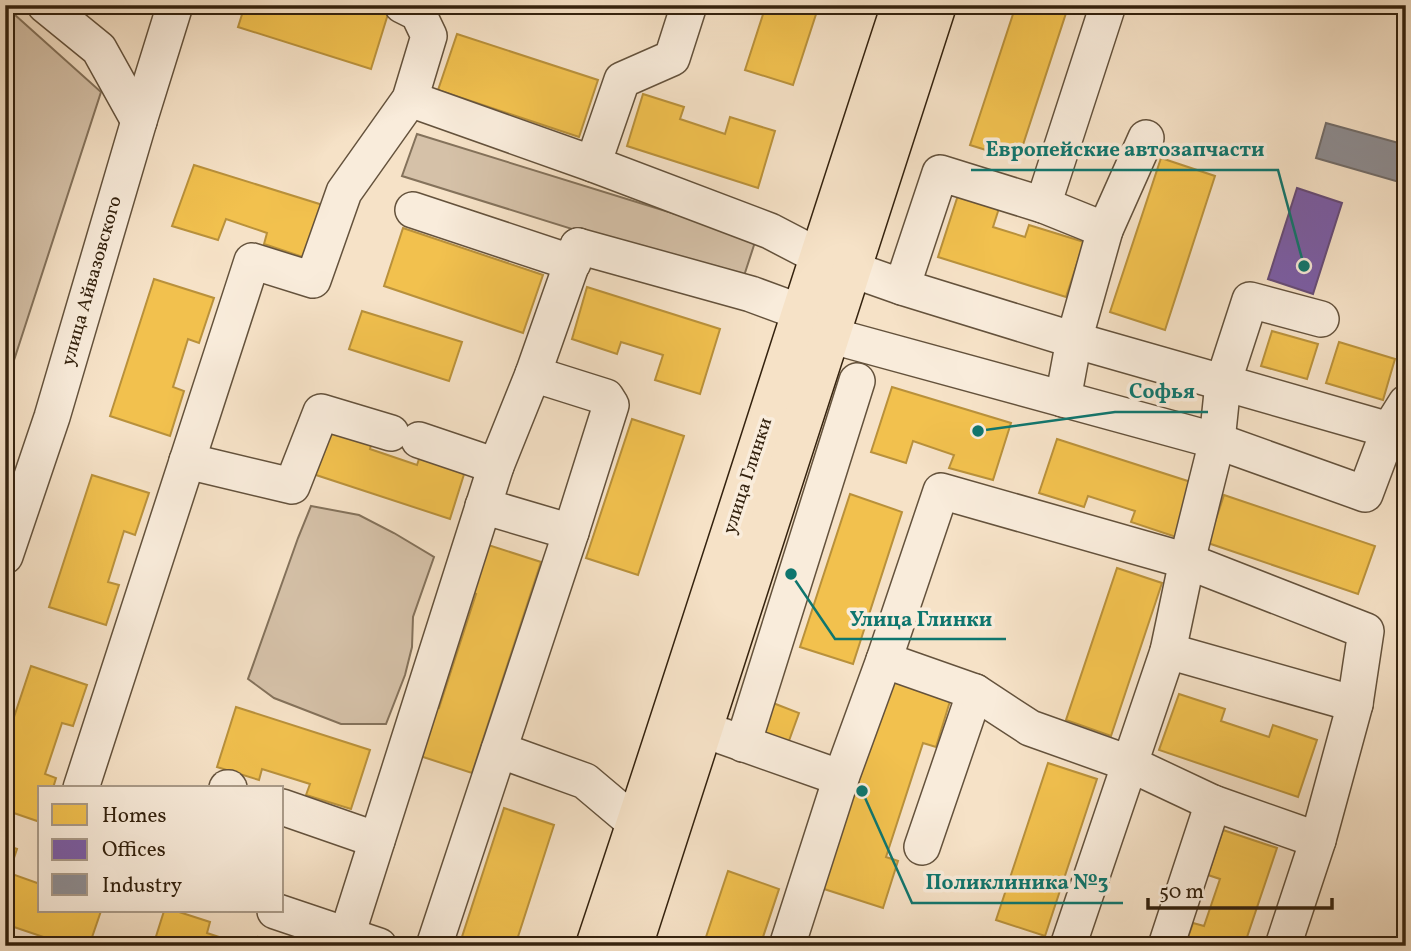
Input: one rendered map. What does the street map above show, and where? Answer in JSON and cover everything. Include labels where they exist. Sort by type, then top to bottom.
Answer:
[{"type":"highway","name":"улица Глинки","points":[[633,946],[686,723],[835,262],[901,5]]},
{"type":"highway","name":"улица Глинки","points":[[835,262],[937,5]]},
{"type":"highway","name":"улица Глинки","points":[[595,946],[636,824],[686,723]]},
{"type":"street","points":[[45,5],[99,49],[138,121]]},
{"type":"street","name":"улица Айвазовского","points":[[5,556],[52,417],[138,121],[175,5]]},
{"type":"street","points":[[81,786],[251,261],[313,280],[344,192],[410,99],[429,36],[418,13],[402,5]]},
{"type":"street","points":[[593,164],[621,80],[672,58],[689,5]]},
{"type":"street","points":[[1043,205],[1108,5]]},
{"type":"street","points":[[410,99],[770,231],[835,262],[902,287],[1223,383],[1397,416],[1365,494],[1217,441],[1063,400],[815,324],[751,294],[575,254],[413,210]]},
{"type":"street","points":[[1063,400],[1074,340],[1105,230],[1146,138]]},
{"type":"street","points":[[902,287],[940,173],[1043,205],[1105,230]]},
{"type":"street","points":[[278,912],[363,940],[377,840],[496,466],[533,374],[575,254]]},
{"type":"street","points":[[1068,946],[1168,651],[1217,441],[1223,383],[1250,300],[1321,319]]},
{"type":"street","points":[[434,946],[611,405],[606,397],[533,374]]},
{"type":"street","points":[[743,744],[857,381]]},
{"type":"street","points":[[187,461],[292,485],[321,412],[496,466]]},
{"type":"street","points":[[787,946],[841,778],[941,492],[1187,561],[1366,631],[1355,704],[1318,840],[1283,946]]},
{"type":"street","points":[[483,506],[571,532]]},
{"type":"street","points":[[1168,651],[1355,704]]},
{"type":"street","points":[[884,660],[975,692],[1030,728],[1128,763],[1213,803],[1318,840]]},
{"type":"street","points":[[922,847],[975,692]]},
{"type":"street","points":[[686,723],[841,778]]},
{"type":"street","points":[[499,750],[585,781],[636,824]]},
{"type":"street","points":[[1166,946],[1213,803]]},
{"type":"street","points":[[284,808],[377,840]]},
{"type":"shaded area","points":[[5,6],[101,92],[5,388]]},
{"type":"shaded area","points":[[417,134],[756,239],[742,282],[402,176]]},
{"type":"shaded area","points":[[311,506],[359,515],[434,557],[413,617],[412,647],[405,675],[386,724],[341,724],[274,698],[248,679]]},
{"type":"building: Homes","points":[[245,5],[320,5],[339,12],[341,5],[361,5],[388,14],[371,69],[238,27]]},
{"type":"building: Homes","points":[[766,5],[819,5],[793,85],[745,70]]},
{"type":"building: Homes","points":[[1016,5],[1053,5],[1067,10],[1018,160],[970,145]]},
{"type":"building: Homes","points":[[457,34],[598,80],[579,137],[438,90]]},
{"type":"building: Homes","points":[[643,94],[684,107],[680,119],[725,134],[730,117],[775,131],[758,188],[627,146]]},
{"type":"building: Homes","points":[[1161,158],[1215,176],[1165,330],[1110,312]]},
{"type":"building: Homes","points":[[194,165],[326,206],[309,259],[264,244],[267,233],[226,219],[218,240],[172,226]]},
{"type":"building: Homes","points":[[960,189],[1001,202],[993,227],[1025,237],[1029,225],[1084,242],[1066,297],[938,257]]},
{"type":"building: Homes","points":[[403,228],[543,275],[523,333],[384,286]]},
{"type":"building: Homes","points":[[154,279],[214,298],[199,343],[188,339],[173,387],[184,391],[170,436],[110,416]]},
{"type":"building: Homes","points":[[587,287],[720,329],[700,394],[655,380],[663,355],[621,342],[617,354],[572,339]]},
{"type":"building: Homes","points":[[362,311],[462,342],[449,381],[349,349]]},
{"type":"building: Homes","points":[[1272,331],[1318,344],[1307,379],[1261,366]]},
{"type":"building: Homes","points":[[1339,342],[1395,359],[1383,400],[1326,383]]},
{"type":"building: Homes","points":[[892,387],[1011,423],[993,480],[949,468],[954,455],[913,441],[906,463],[871,452]]},
{"type":"building: Homes","points":[[632,419],[684,436],[638,575],[586,558]]},
{"type":"building: Homes","points":[[329,423],[373,438],[370,449],[417,465],[421,453],[466,468],[450,519],[313,474]]},
{"type":"building: Homes","points":[[1057,439],[1194,483],[1176,537],[1131,522],[1135,511],[1088,496],[1084,507],[1039,493]]},
{"type":"building: Homes","points":[[92,475],[149,493],[135,535],[124,531],[108,582],[119,585],[106,625],[49,607]]},
{"type":"building: Homes","points":[[850,494],[902,512],[853,664],[800,647]]},
{"type":"building: Homes","points":[[1224,495],[1375,546],[1358,594],[1208,543]]},
{"type":"building: Homes","points":[[479,542],[541,562],[472,773],[411,753],[426,704],[439,708],[476,594],[463,590]]},
{"type":"building: Homes","points":[[1117,568],[1162,583],[1111,736],[1066,720]]},
{"type":"building: Homes","points":[[31,666],[87,685],[73,726],[62,723],[45,774],[56,778],[54,786],[38,786],[38,821],[5,810],[5,744]]},
{"type":"building: Homes","points":[[894,680],[951,698],[936,747],[923,743],[886,857],[898,861],[883,908],[821,888]]},
{"type":"building: Homes","points":[[1179,694],[1225,709],[1221,721],[1269,737],[1273,725],[1317,740],[1298,797],[1159,750]]},
{"type":"building: Homes","points":[[773,703],[799,713],[786,749],[760,740]]},
{"type":"building: Homes","points":[[236,707],[370,750],[351,809],[306,795],[310,784],[262,769],[259,780],[217,767]]},
{"type":"building: Homes","points":[[1048,763],[1097,779],[1045,936],[996,920]]},
{"type":"building: Homes","points":[[504,808],[554,825],[515,946],[459,946]]},
{"type":"building: Homes","points":[[1223,830],[1277,848],[1244,946],[1185,946],[1193,923],[1204,926],[1220,879],[1208,875]]},
{"type":"building: Homes","points":[[5,845],[17,849],[9,873],[38,883],[38,912],[101,912],[89,946],[70,946],[5,924]]},
{"type":"building: Homes","points":[[728,871],[779,889],[760,946],[703,946]]},
{"type":"building: Homes","points":[[164,912],[179,912],[210,922],[207,933],[246,946],[153,946]]},
{"type":"building: Homes","points":[[258,937],[284,946],[255,946]]},
{"type":"building: Offices","points":[[1297,188],[1342,203],[1313,294],[1268,279]]},
{"type":"building: Industry","points":[[1326,123],[1406,145],[1406,184],[1316,158]]},
{"type":"place","name":"Европейские автозапчасти","points":[[1304,266]]},
{"type":"place","name":"Софья","points":[[978,431]]},
{"type":"place","name":"Улица Глинки","points":[[791,574]]},
{"type":"place","name":"Поликлиника №3","points":[[862,791]]}]
